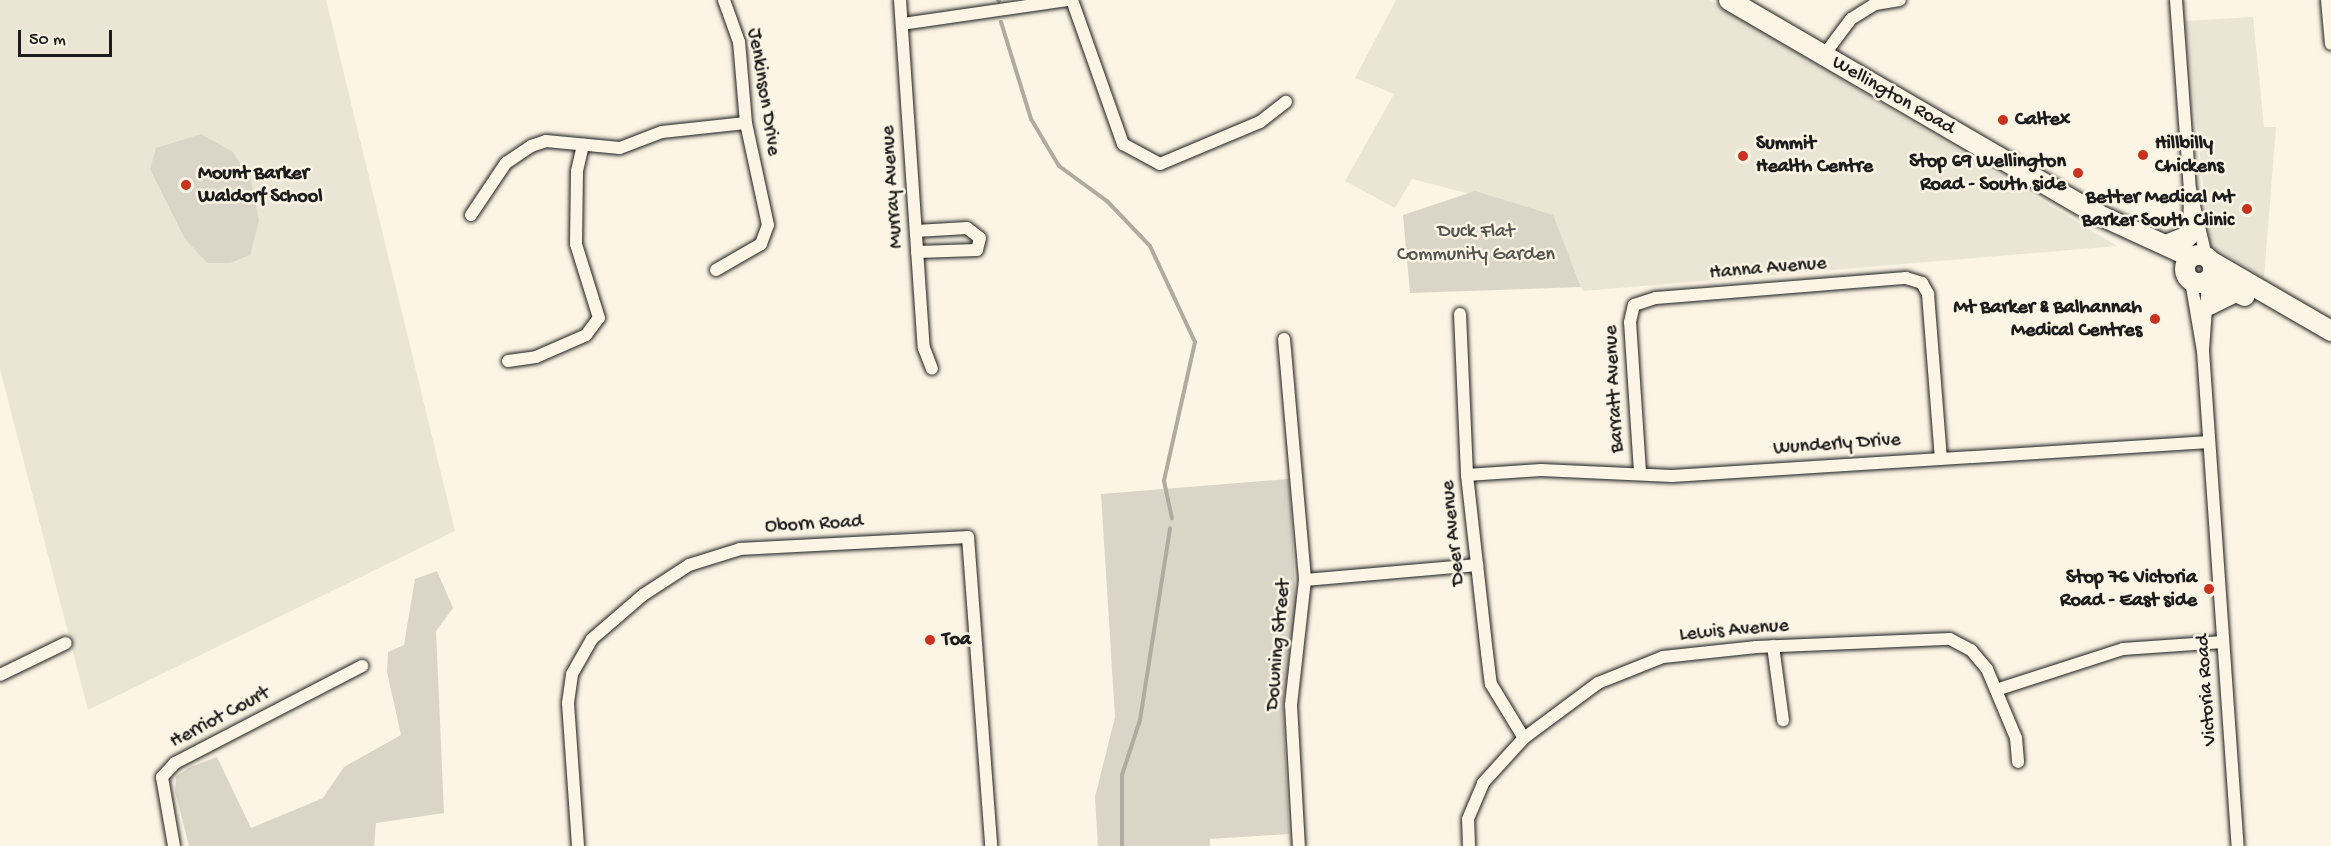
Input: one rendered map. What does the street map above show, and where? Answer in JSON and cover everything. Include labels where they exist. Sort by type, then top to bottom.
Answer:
[{"type":"main road","name":"Wellington Road","points":[[1729,0],[2120,226],[2199,268],[2331,331]]},
{"type":"main road","name":"Wellington Road","points":[[2120,226],[2166,245],[2236,292],[2307,319]]},
{"type":"main road","points":[[2166,245],[2188,236]]},
{"type":"main road","points":[[2208,305],[2236,292]]},
{"type":"street","name":"Jenkinson Drive","points":[[716,270],[744,257],[767,237],[746,123],[738,42],[724,0]]},
{"type":"street","name":"Murray Avenue","points":[[900,0],[924,348],[932,369]]},
{"type":"street","points":[[902,24],[1070,0],[1123,144],[1160,164],[1260,123],[1286,102]]},
{"type":"street","points":[[1824,55],[1851,19],[1875,4],[1900,0]]},
{"type":"street","name":"Victoria Road","points":[[2176,0],[2190,189],[2199,268],[2238,846]]},
{"type":"street","points":[[2327,0],[2331,44]]},
{"type":"street","points":[[471,215],[487,186],[519,151],[546,141],[620,148],[662,132],[746,123]]},
{"type":"street","points":[[508,361],[536,357],[585,335],[599,318],[576,244],[577,171],[583,145]]},
{"type":"street","name":"Victoria Road","points":[[2190,189],[2188,236],[2208,305],[2203,351]]},
{"type":"street","points":[[915,231],[967,228],[980,238],[977,250],[917,252]]},
{"type":"street","name":"Hanna Avenue","points":[[1634,305],[1656,298],[1906,278],[1922,283],[1928,294],[1941,458]]},
{"type":"street","name":"Barratt Avenue","points":[[1634,305],[1630,322],[1640,472]]},
{"type":"street","name":"Deer Avenue","points":[[1460,314],[1467,475],[1491,684],[1524,738]]},
{"type":"street","name":"Downing Street","points":[[1284,339],[1305,580],[1291,705],[1299,846]]},
{"type":"street","name":"Wunderly Drive","points":[[1467,475],[1640,472],[1672,476],[2209,442]]},
{"type":"street","name":"Oborn Road","points":[[578,846],[568,703],[572,675],[592,639],[643,595],[689,565],[740,549],[968,537],[991,846]]},
{"type":"street","points":[[1305,580],[1477,565]]},
{"type":"street","name":"Lewis Avenue","points":[[1469,846],[1467,819],[1483,783],[1524,738],[1598,682],[1641,663],[1773,646],[1950,639],[1978,657],[1996,690],[2016,738],[2018,762]]},
{"type":"street","points":[[1996,690],[2123,649],[2223,642]]},
{"type":"street","points":[[0,675],[66,643]]},
{"type":"street","points":[[1773,646],[1783,720]]},
{"type":"street","name":"Herriot Court","points":[[174,846],[162,777],[175,763],[363,666]]},
{"type":"shaded area","name":"Mount Barker Waldorf School","points":[[0,0],[326,0],[455,531],[88,710],[0,369]]},
{"type":"shaded area","points":[[1396,0],[1710,0],[2117,246],[1583,291],[1552,215],[1412,179],[1395,208],[1345,181],[1394,94],[1355,78]]},
{"type":"shaded area","points":[[2253,17],[2264,127],[2276,127],[2264,278],[2210,245],[2185,21]]},
{"type":"green space","points":[[201,134],[233,152],[251,180],[259,221],[250,255],[230,263],[207,263],[185,239],[150,169],[156,148]]},
{"type":"green space","name":"Duck Flat Community Garden","points":[[1475,191],[1553,215],[1581,287],[1410,293],[1403,215]]},
{"type":"green space","points":[[1289,479],[1296,603],[1283,707],[1289,834],[1210,839],[1210,846],[1098,846],[1095,797],[1115,717],[1101,494]]},
{"type":"green space","points":[[437,571],[453,608],[436,631],[444,813],[376,823],[374,846],[189,846],[175,791],[176,777],[188,768],[217,757],[251,828],[323,798],[344,767],[401,735],[387,672],[388,652],[404,645],[415,579]]},
{"type":"waterway","points":[[1001,22],[1031,119],[1059,166],[1107,201],[1150,246],[1195,342],[1164,481],[1172,518]]},
{"type":"waterway","points":[[1122,846],[1122,775],[1140,720],[1170,528]]},
{"type":"place","name":"Caltex","points":[[2003,120]]},
{"type":"place","name":"Hillbilly Chickens","points":[[2143,155]]},
{"type":"place","name":"Summit Health Centre","points":[[1743,156]]},
{"type":"place","name":"Stop 69 Wellington Road - South side","points":[[2078,173]]},
{"type":"place","name":"Mount Barker Waldorf School","points":[[186,185]]},
{"type":"place","name":"Better Medical Mt Barker South Clinic","points":[[2247,209]]},
{"type":"place","name":"Mt Barker & Balhannah Medical Centres","points":[[2155,319]]},
{"type":"place","name":"Stop 76 Victoria Road - East side","points":[[2209,589]]},
{"type":"place","name":"Toa","points":[[930,640]]}]
